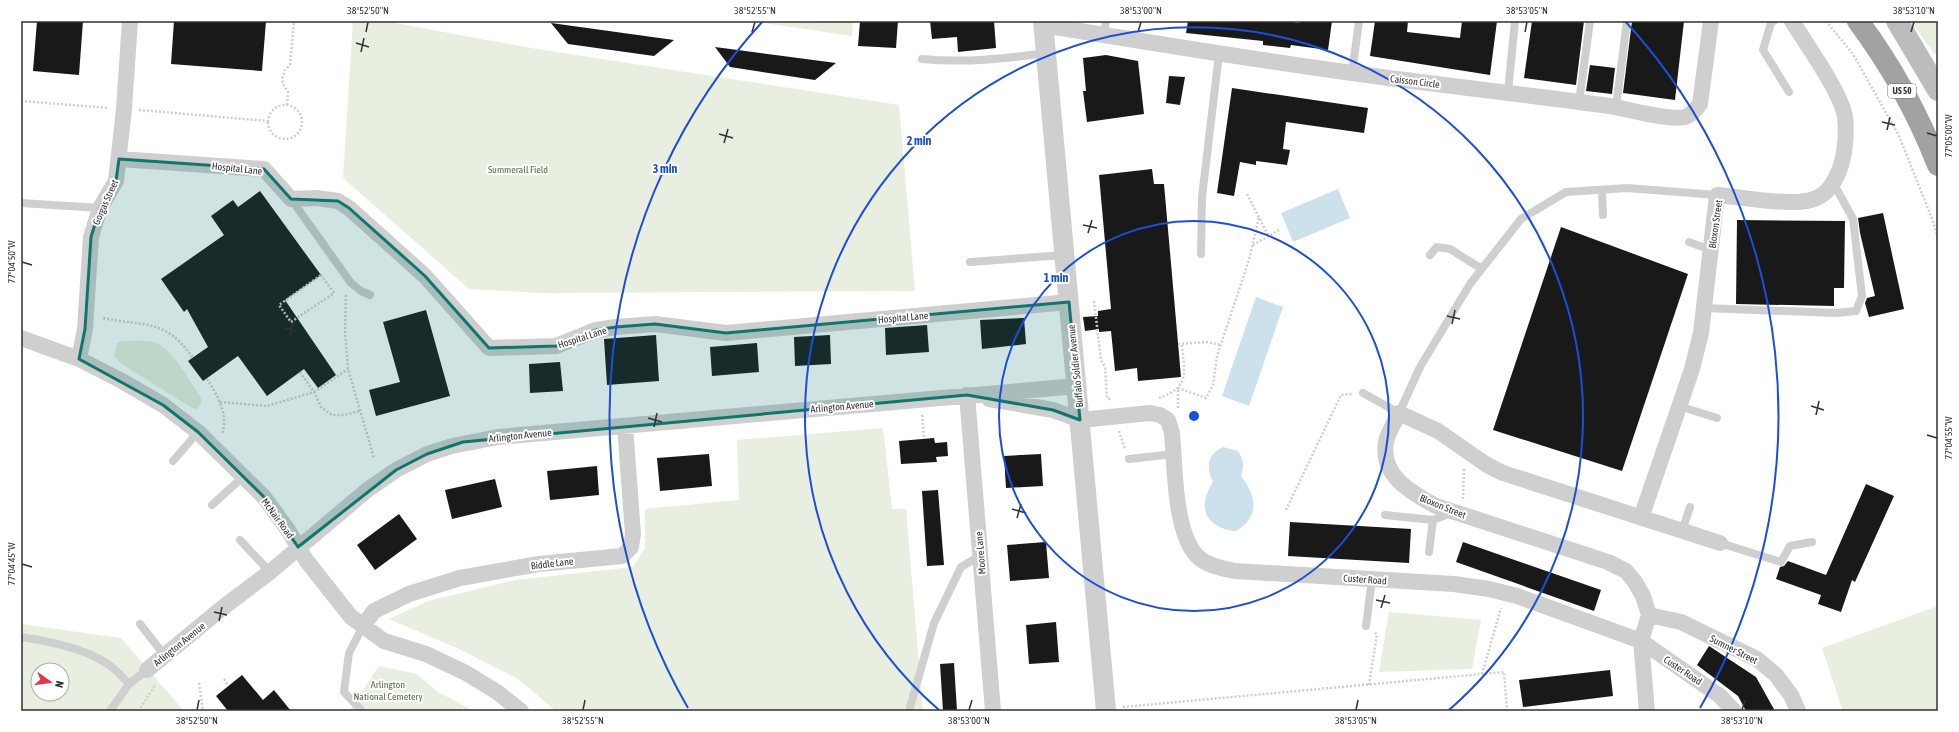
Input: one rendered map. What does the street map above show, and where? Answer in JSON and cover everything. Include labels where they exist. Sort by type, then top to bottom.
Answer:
[{"type":"highway","name":"US 50","points":[[1858,21],[1896,81],[1923,131],[1938,165]]},
{"type":"main road","points":[[1896,21],[1938,90]]},
{"type":"street","name":"Gorgas Street","points":[[79,359],[85,329],[91,237],[100,208],[116,181],[130,21]]},
{"type":"street","name":"Caisson Circle","points":[[1043,23],[1105,28],[1219,54],[1352,73],[1616,107],[1676,118],[1687,116],[1695,111],[1700,104],[1711,21]]},
{"type":"street","name":"Bloxon Street","points":[[1641,518],[1692,369],[1701,333],[1717,195],[1794,202],[1810,201],[1822,196],[1834,184],[1841,165],[1845,116],[1834,89],[1792,21]]},
{"type":"street","name":"Buffalo Soldier Avenue","points":[[1043,23],[1080,420],[1112,709]]},
{"type":"street","name":"Hospital Lane","points":[[119,159],[264,169],[292,199],[317,198],[338,201],[349,208],[378,241],[420,279],[489,348],[556,346],[596,330],[616,326],[655,324],[726,333],[1069,302]]},
{"type":"street","name":"McNair Road","points":[[21,338],[79,359],[122,381],[163,405],[198,432],[244,476],[264,498],[288,530],[306,560],[351,617],[384,641],[426,654],[458,668],[497,692],[521,711]]},
{"type":"street","name":"Arlington Avenue","points":[[147,670],[221,609],[270,572],[366,491],[396,470],[427,454],[463,442],[498,436],[1077,386]]},
{"type":"street","name":"Arlington Avenue","points":[[967,395],[1053,410],[1080,420]]},
{"type":"street","name":"Moore Lane","points":[[967,395],[993,711]]},
{"type":"street","name":"Custer Road","points":[[1080,420],[1150,413],[1160,415],[1168,420],[1172,433],[1181,527],[1188,543],[1198,557],[1215,567],[1235,571],[1454,584],[1506,593],[1641,641],[1720,696],[1734,711]]},
{"type":"street","name":"Bloxon Street","points":[[1399,413],[1386,440],[1386,453],[1388,464],[1402,486],[1436,506],[1608,562],[1626,571],[1643,596],[1648,615]]},
{"type":"street","points":[[1399,413],[1438,431],[1487,465],[1503,473],[1720,543]]},
{"type":"street","name":"Biddle Lane","points":[[363,626],[374,611],[409,594],[460,578],[539,564],[622,556],[631,547],[633,534],[625,426]]},
{"type":"street","points":[[1647,711],[1641,641],[1648,615]]},
{"type":"street","name":"Sumner Street","points":[[1648,615],[1681,622],[1757,659],[1776,675],[1791,694],[1798,711]]},
{"type":"lane","points":[[1352,73],[1359,21]]},
{"type":"lane","points":[[1508,92],[1515,21]]},
{"type":"lane","points":[[1579,102],[1590,21]]},
{"type":"lane","points":[[1616,107],[1627,21]]},
{"type":"lane","points":[[1774,21],[1771,23],[1762,50],[1789,92]]},
{"type":"lane","points":[[922,59],[951,62],[1000,59],[1046,53]]},
{"type":"lane","points":[[1201,254],[1202,197],[1219,54]]},
{"type":"lane","points":[[1704,308],[1836,313],[1856,311],[1862,296],[1852,219],[1834,184]]},
{"type":"lane","points":[[1363,394],[1399,413],[1420,367],[1470,284],[1521,219],[1566,192],[1626,188],[1717,195]]},
{"type":"lane","points":[[1602,190],[1603,215]]},
{"type":"lane","points":[[292,199],[351,283],[360,291],[370,295]]},
{"type":"lane","points":[[21,203],[100,208]]},
{"type":"lane","points":[[1688,242],[1711,250]]},
{"type":"lane","points":[[1430,255],[1438,247],[1450,249],[1482,269]]},
{"type":"lane","points":[[970,262],[1064,255]]},
{"type":"lane","points":[[1679,406],[1717,418]]},
{"type":"lane","points":[[173,461],[198,432]]},
{"type":"lane","points":[[1129,459],[1174,454]]},
{"type":"lane","points":[[212,505],[244,476]]},
{"type":"lane","points":[[1682,531],[1690,507]]},
{"type":"lane","points":[[1385,514],[1433,520],[1458,513]]},
{"type":"lane","points":[[1429,552],[1433,520]]},
{"type":"lane","points":[[240,540],[270,572]]},
{"type":"lane","points":[[1720,543],[1770,560],[1781,562],[1790,546],[1812,542]]},
{"type":"lane","points":[[909,711],[934,623],[961,567],[980,556]]},
{"type":"lane","points":[[1366,626],[1372,579]]},
{"type":"lane","points":[[140,624],[165,656]]},
{"type":"lane","points":[[362,711],[344,692],[348,653],[363,626]]},
{"type":"lane","points":[[21,637],[63,645],[90,655],[113,668],[128,684]]},
{"type":"lane","points":[[110,711],[128,684],[147,670]]},
{"type":"path","points":[[287,105],[288,92],[284,86],[282,78],[285,70],[290,65],[294,21]]},
{"type":"path","points":[[1826,21],[1853,54],[1899,136],[1933,221],[1938,239]]},
{"type":"path","points":[[21,101],[111,108]]},
{"type":"path","points":[[287,105],[296,109],[302,120],[299,131],[290,138],[279,138],[271,131],[268,121],[272,111],[276,108],[287,105]]},
{"type":"path","points":[[133,110],[268,121]]},
{"type":"path","points":[[1247,194],[1268,235]]},
{"type":"path","points":[[1178,388],[1206,398],[1213,385],[1217,356],[1253,245],[1259,217]]},
{"type":"path","points":[[1253,245],[1268,235],[1280,230]]},
{"type":"path","points":[[323,276],[334,293],[291,322],[279,305],[321,275],[323,276],[326,274]]},
{"type":"path","points":[[351,283],[346,297],[345,332],[348,369],[374,458]]},
{"type":"path","points":[[1094,301],[1096,334],[1101,360],[1105,367],[1107,398],[1117,403]]},
{"type":"path","points":[[103,318],[126,323],[148,324],[164,329],[182,342],[193,358]]},
{"type":"path","points":[[1178,344],[1207,342],[1221,345]]},
{"type":"path","points":[[1153,400],[1169,394],[1178,388],[1184,379],[1182,344]]},
{"type":"path","points":[[220,402],[267,406],[314,392],[348,369]]},
{"type":"path","points":[[300,372],[314,392],[321,407],[332,415],[344,415],[360,410]]},
{"type":"path","points":[[207,379],[220,402],[223,412],[223,429],[221,436]]},
{"type":"path","points":[[1178,388],[1178,413]]},
{"type":"path","points":[[1286,510],[1341,395],[1363,394]]},
{"type":"path","points":[[920,399],[924,439]]},
{"type":"path","points":[[1118,429],[1129,459]]},
{"type":"path","points":[[1458,513],[1465,450]]},
{"type":"path","points":[[1482,674],[1506,593]]},
{"type":"path","points":[[1366,626],[1377,634],[1369,685]]},
{"type":"path","points":[[1112,709],[1504,672],[1507,711]]},
{"type":"path","points":[[224,680],[228,686]]},
{"type":"path","points":[[138,711],[158,682]]},
{"type":"path","points":[[200,683],[203,711]]},
{"type":"highlighted area","points":[[119,159],[264,169],[291,199],[338,201],[349,208],[425,276],[489,348],[556,346],[596,330],[616,327],[655,324],[726,333],[1069,302],[1080,420],[1053,410],[967,395],[463,442],[427,454],[396,470],[298,547],[264,497],[198,432],[163,405],[79,359],[85,329],[91,237],[100,208],[116,181]]},
{"type":"green space","name":"Summerall Field","points":[[353,21],[384,21],[531,48],[899,105],[915,291],[542,293],[469,289],[343,178]]},
{"type":"green space","points":[[750,21],[853,21],[852,36]]},
{"type":"green space","points":[[1910,21],[1938,21],[1938,58]]},
{"type":"green space","points":[[122,341],[153,342],[160,345],[167,351],[180,366],[201,398],[201,403],[198,408],[192,408],[120,363],[114,356],[117,343]]},
{"type":"green space","points":[[883,428],[892,509],[906,509],[923,711],[556,711],[518,679],[457,648],[389,619],[428,601],[515,580],[633,567],[645,548],[645,509],[739,500],[737,440]]},
{"type":"green space","points":[[1938,606],[1938,711],[1843,711],[1822,648]]},
{"type":"green space","points":[[1389,612],[1481,620],[1472,669],[1379,672]]},
{"type":"green space","points":[[21,624],[121,638],[184,711],[21,711]]},
{"type":"green space","name":"Arlington National Cemetery","points":[[379,666],[417,674],[438,692],[474,711],[349,711]]},
{"type":"water","points":[[1338,189],[1350,218],[1293,242],[1281,213]]},
{"type":"water","points":[[1256,297],[1283,307],[1249,406],[1222,396]]},
{"type":"water","points":[[1223,447],[1238,451],[1240,454],[1243,463],[1241,476],[1253,498],[1254,506],[1249,519],[1236,531],[1224,529],[1213,523],[1206,514],[1205,508],[1206,496],[1213,481],[1209,471],[1209,461],[1214,453]]},
{"type":"building","points":[[37,21],[83,21],[79,75],[33,71]]},
{"type":"building","points":[[174,21],[266,21],[262,71],[171,64]]},
{"type":"building","points":[[860,21],[898,21],[896,48],[858,46]]},
{"type":"building","points":[[930,21],[994,21],[996,48],[958,52],[957,37],[932,39]]},
{"type":"building","points":[[1188,21],[1286,21],[1299,23],[1299,21],[1332,21],[1328,50],[1291,45],[1290,48],[1263,45],[1263,41],[1186,33]]},
{"type":"building","points":[[1375,21],[1408,21],[1407,32],[1460,38],[1462,21],[1497,21],[1490,75],[1370,56]]},
{"type":"building","points":[[1532,21],[1584,21],[1576,85],[1524,78]]},
{"type":"building","points":[[1632,21],[1684,21],[1675,100],[1623,93]]},
{"type":"building","points":[[551,23],[674,40],[654,56],[568,44]]},
{"type":"building","points":[[715,47],[836,63],[815,80],[730,67]]},
{"type":"building","points":[[1106,55],[1138,61],[1144,114],[1087,122],[1083,91],[1086,91],[1083,58]]},
{"type":"building","points":[[1590,65],[1615,68],[1612,94],[1586,91]]},
{"type":"building","points":[[1169,76],[1185,77],[1180,105],[1166,103]]},
{"type":"building","points":[[1232,88],[1368,108],[1364,133],[1286,122],[1283,149],[1290,150],[1287,165],[1256,161],[1256,165],[1240,162],[1234,196],[1217,193]]},
{"type":"building","points":[[1152,169],[1154,184],[1164,184],[1181,377],[1138,381],[1137,368],[1115,371],[1111,331],[1099,332],[1099,329],[1085,331],[1083,317],[1098,316],[1098,311],[1111,309],[1099,175]]},
{"type":"building","points":[[260,191],[321,275],[285,300],[336,375],[318,388],[304,369],[267,396],[238,356],[203,381],[188,361],[208,347],[187,309],[184,312],[161,279],[224,235],[211,216],[233,200],[238,207]]},
{"type":"building","points":[[1883,213],[1904,309],[1869,317],[1865,303],[1867,298],[1875,296],[1860,233],[1858,218]]},
{"type":"building","points":[[1737,220],[1845,221],[1844,288],[1834,288],[1834,306],[1736,304]]},
{"type":"building","points":[[1561,227],[1688,274],[1622,471],[1493,430]]},
{"type":"building","points":[[426,310],[450,396],[376,416],[369,390],[400,382],[383,322]]},
{"type":"building","points":[[1024,318],[1026,344],[982,349],[980,320]]},
{"type":"building","points":[[927,325],[929,352],[886,355],[885,328]]},
{"type":"building","points":[[656,335],[659,381],[607,385],[604,339]]},
{"type":"building","points":[[830,335],[831,364],[795,366],[794,337]]},
{"type":"building","points":[[757,343],[759,372],[712,376],[710,347]]},
{"type":"building","points":[[560,362],[563,391],[530,393],[529,364]]},
{"type":"building","points":[[934,438],[935,443],[947,442],[948,456],[936,457],[937,462],[901,464],[899,441]]},
{"type":"building","points":[[709,454],[712,486],[660,491],[657,458]]},
{"type":"building","points":[[1041,454],[1043,486],[1006,488],[1004,456]]},
{"type":"building","points":[[597,466],[599,495],[550,500],[547,471]]},
{"type":"building","points":[[495,479],[502,507],[452,519],[445,490]]},
{"type":"building","points":[[1866,484],[1894,496],[1855,582],[1852,580],[1841,612],[1818,604],[1821,595],[1776,579],[1780,567],[1784,566],[1788,561],[1826,575]]},
{"type":"building","points":[[938,490],[944,565],[927,566],[922,491]]},
{"type":"building","points":[[399,514],[417,539],[375,570],[357,545]]},
{"type":"building","points":[[1290,522],[1411,529],[1409,563],[1288,556]]},
{"type":"building","points":[[1046,542],[1049,578],[1010,581],[1007,545]]},
{"type":"building","points":[[1463,542],[1601,590],[1594,611],[1456,562]]},
{"type":"building","points":[[1056,622],[1059,662],[1029,664],[1026,625]]},
{"type":"building","points":[[1709,646],[1756,677],[1775,711],[1746,711],[1738,696],[1697,665]]},
{"type":"building","points":[[954,663],[957,711],[943,711],[940,664]]},
{"type":"building","points":[[1610,670],[1613,696],[1523,707],[1519,680]]},
{"type":"building","points":[[242,675],[263,700],[274,690],[291,711],[228,711],[216,696]]}]
